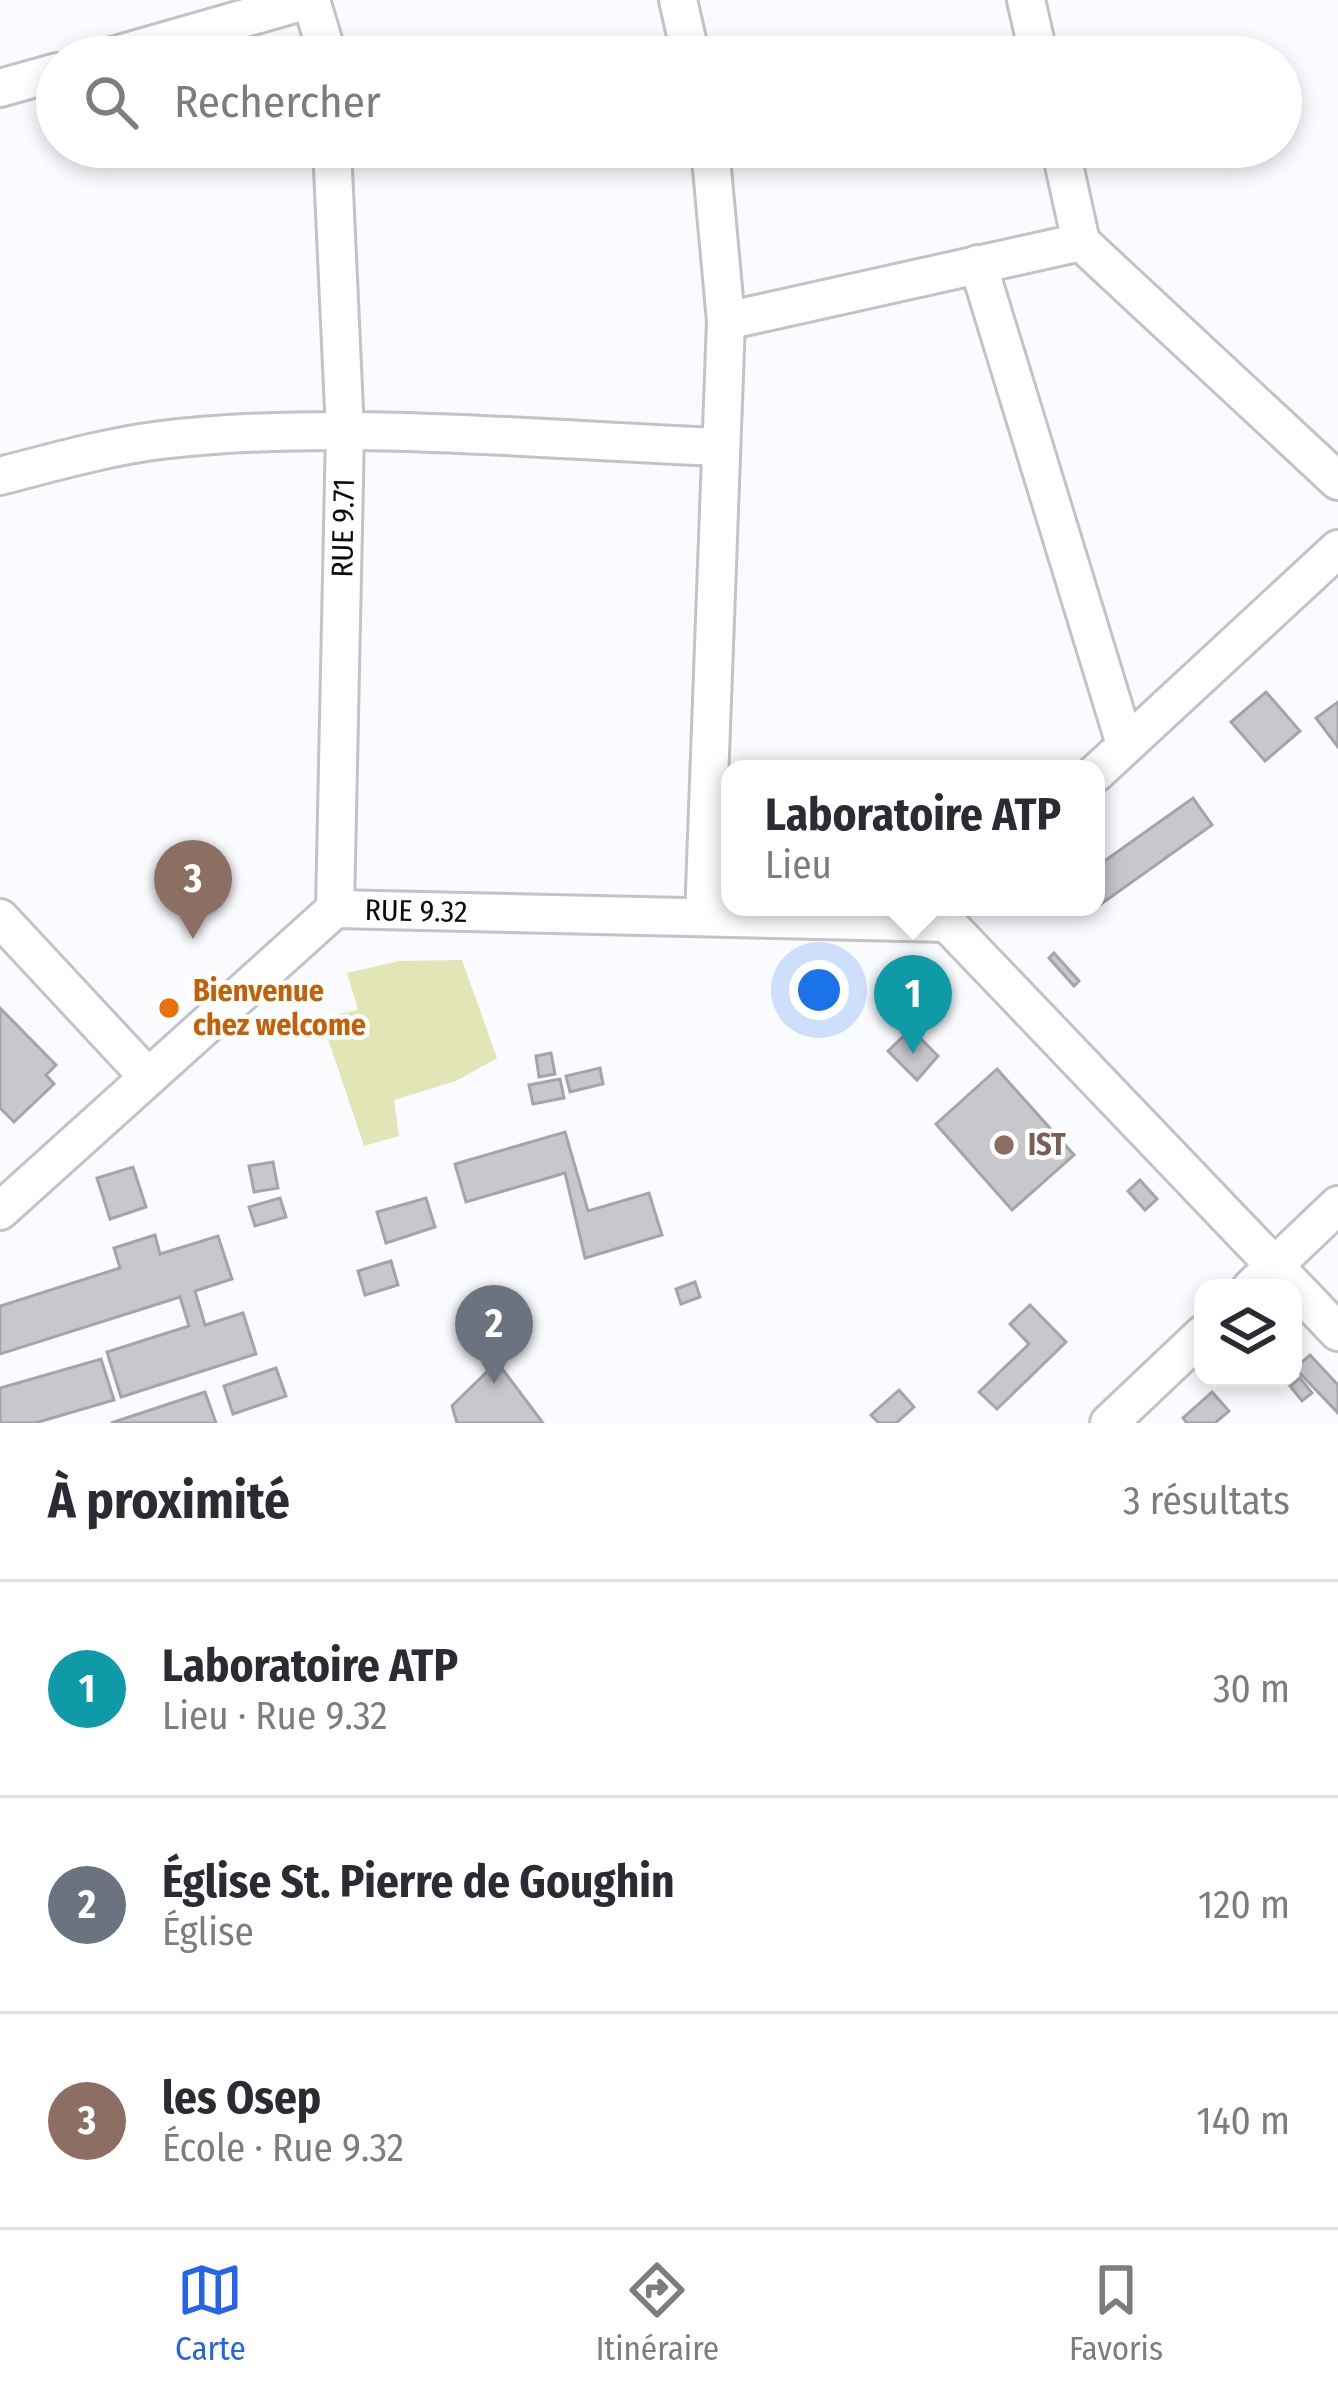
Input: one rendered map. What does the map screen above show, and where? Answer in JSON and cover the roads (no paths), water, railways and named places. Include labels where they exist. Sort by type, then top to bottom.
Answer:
[{"type":"street","points":[[184,36],[310,0],[321,36]]},
{"type":"street","points":[[677,0],[686,36]]},
{"type":"street","points":[[1027,0],[1035,36]]},
{"type":"street","points":[[0,88],[36,78]]},
{"type":"street","name":"RUE 9.71","points":[[333,168],[345,432],[335,909]]},
{"type":"street","points":[[704,917],[725,321],[712,168]]},
{"type":"street","points":[[1065,168],[1081,242],[1338,481]]},
{"type":"street","points":[[725,321],[1081,242]]},
{"type":"street","points":[[978,264],[1125,744]]},
{"type":"street","points":[[0,476],[94,451],[230,434],[345,432],[720,447]]},
{"type":"street","points":[[1105,764],[1338,549]]},
{"type":"street","name":"RUE 9.32","points":[[0,1210],[335,909],[830,916]]},
{"type":"street","points":[[956,916],[1263,1277],[1338,1333]]},
{"type":"street","points":[[0,918],[148,1077]]},
{"type":"street","points":[[1263,1277],[1338,1205]]},
{"type":"street","points":[[1109,1423],[1194,1343]]},
{"type":"place","name":"les Osep","points":[[193,939]]},
{"type":"place","name":"Bienvenue chez welcome","points":[[169,1008]]},
{"type":"place","name":"Laboratoire ATP","points":[[913,1054]]},
{"type":"place","name":"IST","points":[[1004,1145]]},
{"type":"place","name":"Église St. Pierre de Goughin","points":[[494,1384]]}]
